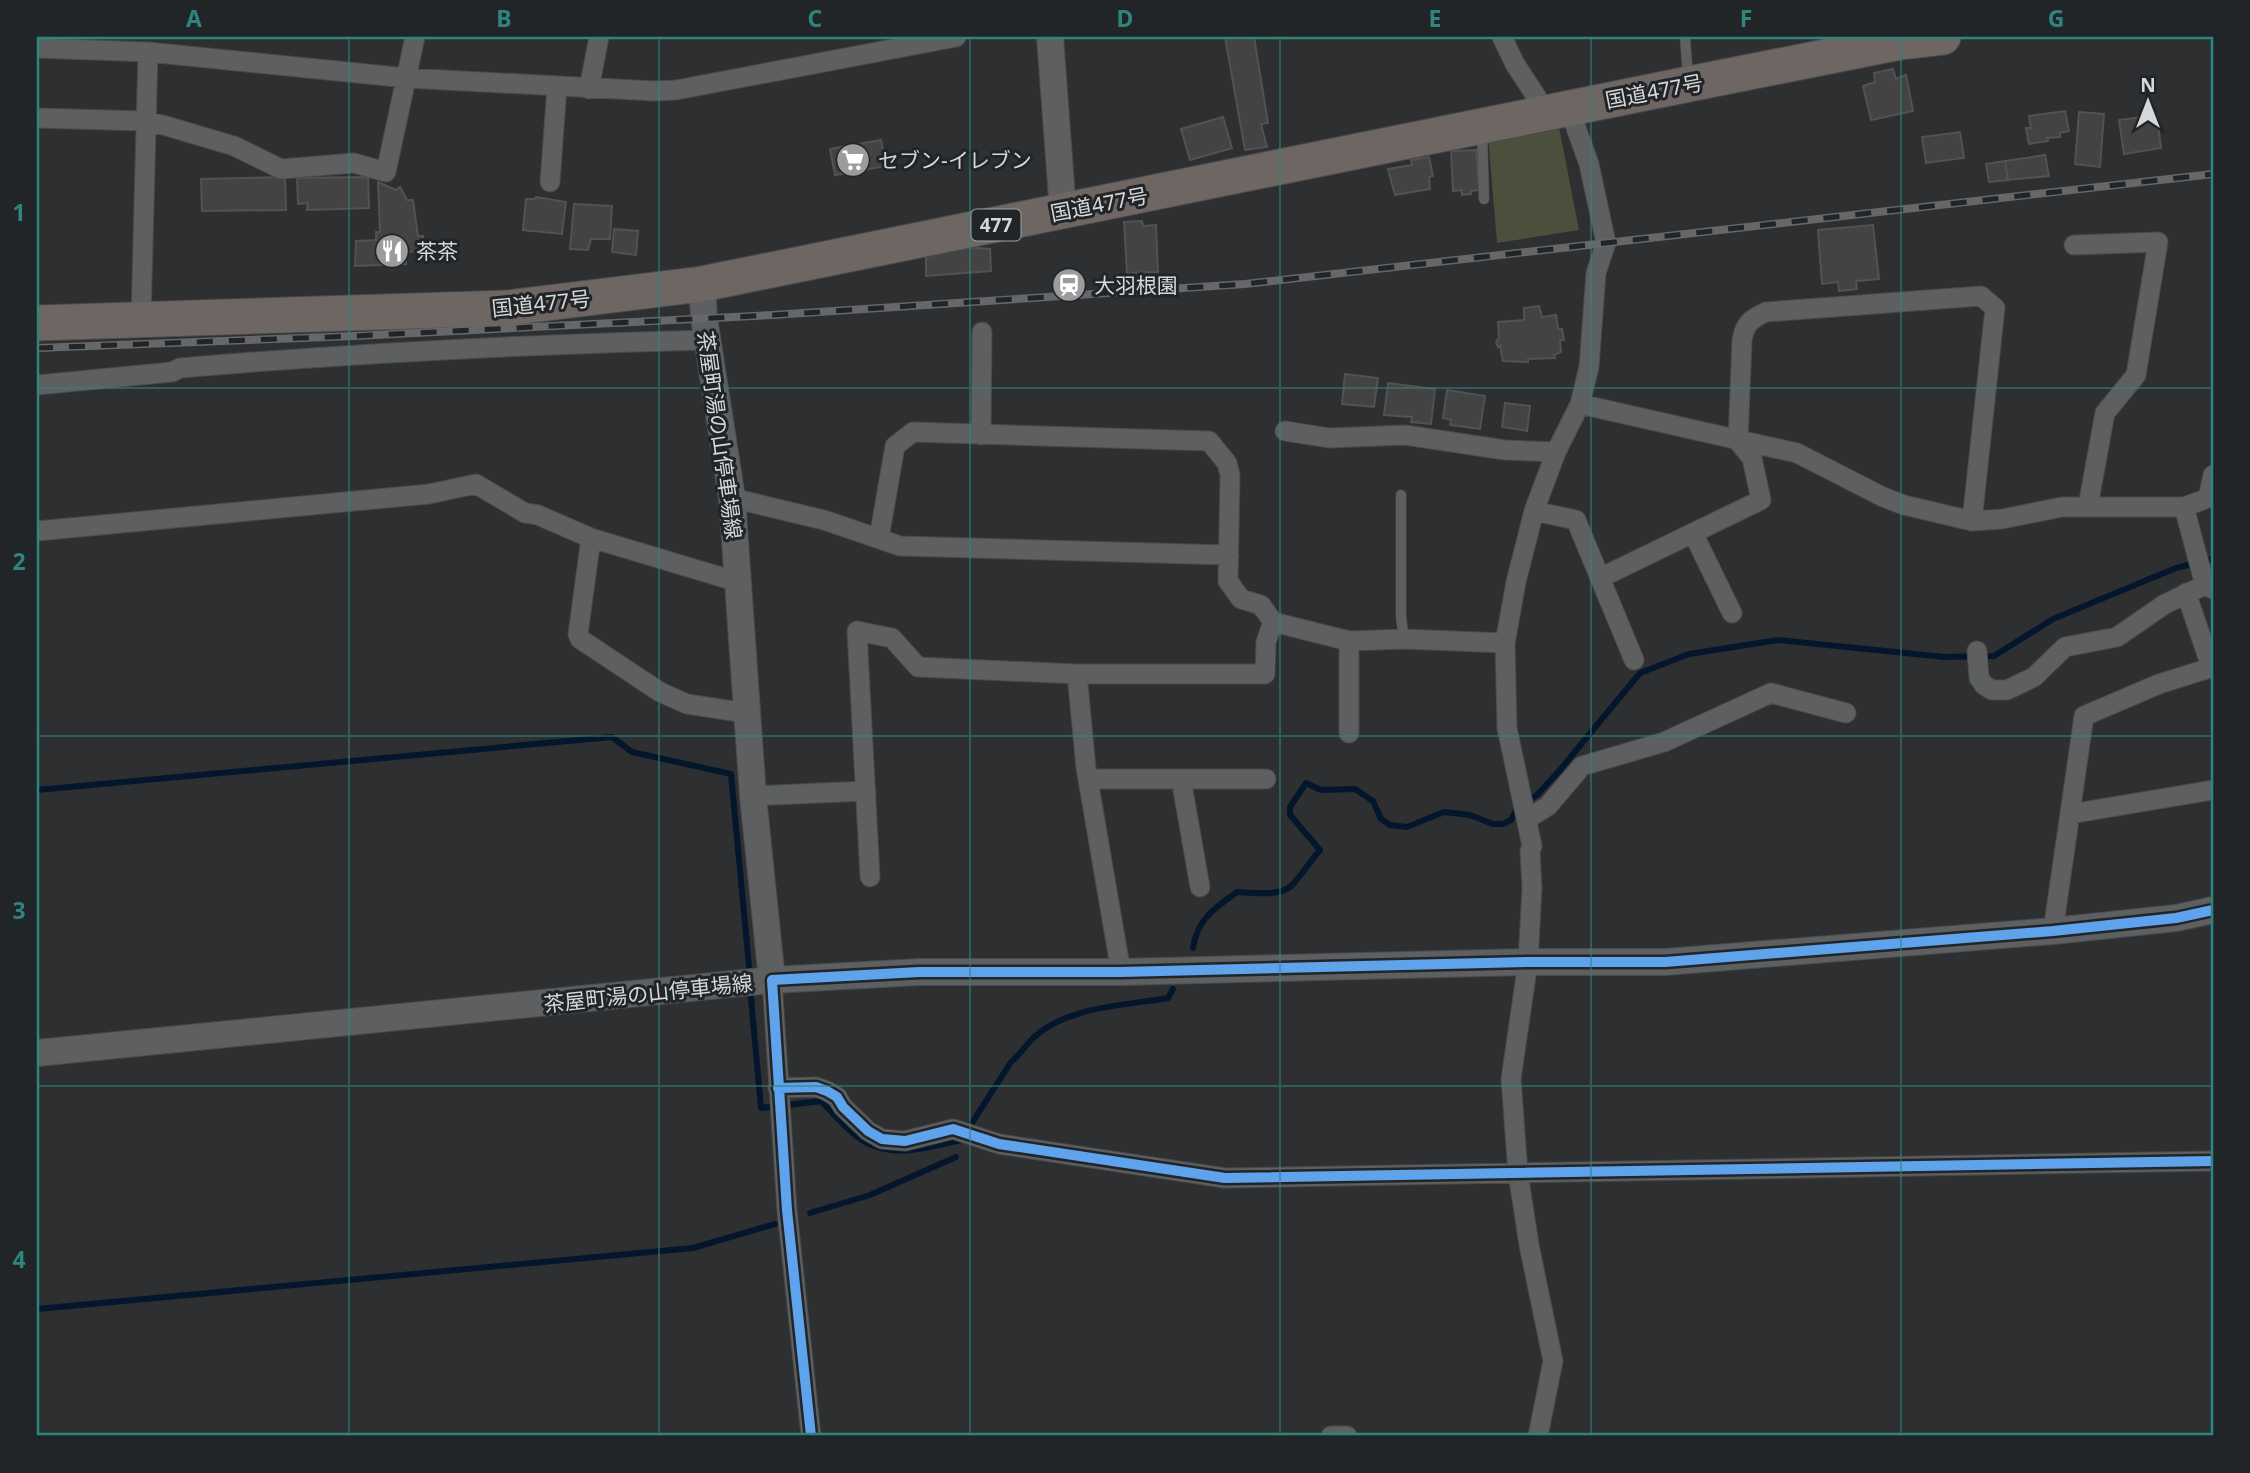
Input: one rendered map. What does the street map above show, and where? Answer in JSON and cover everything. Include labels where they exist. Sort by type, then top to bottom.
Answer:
[{"type":"highway","name":"国道477号","points":[[37,323],[507,308],[702,284],[1900,42],[1943,37]]},
{"type":"street","points":[[37,118],[144,121],[163,125],[234,146],[281,170],[354,163],[386,172],[415,37]]},
{"type":"street","points":[[589,89],[599,37]]},
{"type":"street","points":[[37,48],[148,52],[407,78],[654,92],[957,37]]},
{"type":"street","points":[[1050,37],[1063,212]]},
{"type":"street","points":[[1502,37],[1516,64],[1558,111],[1589,164],[1606,243],[1596,273],[1589,367],[1580,404],[1556,452],[1534,510],[1516,582],[1505,643],[1507,728],[1532,846],[1528,962],[1511,1079],[1518,1173],[1529,1245],[1553,1361],[1538,1436]]},
{"type":"street","points":[[141,320],[144,121],[148,52]]},
{"type":"street","points":[[550,182],[557,87]]},
{"type":"street","points":[[2074,245],[2158,242],[2136,375],[2105,413],[2088,506]]},
{"type":"street","name":"茶屋町湯の山停車場線","points":[[37,1053],[768,981],[732,498],[702,284]]},
{"type":"street","points":[[1600,578],[1761,500],[1752,458],[1738,440],[1744,328],[1750,320],[1766,312],[1982,296],[1995,308],[1972,521]]},
{"type":"street","points":[[981,435],[982,332]]},
{"type":"street","points":[[37,385],[172,372],[180,368],[351,354],[566,343],[708,340]]},
{"type":"street","points":[[1580,404],[1797,453],[1894,501],[1972,521],[2002,519],[2062,507],[2183,507],[2211,497],[2213,475]]},
{"type":"street","points":[[878,538],[895,446],[913,432],[1209,440],[1227,463],[1230,475],[1228,581],[1241,599],[1261,605],[1273,622],[1349,641],[1404,639],[1505,643]]},
{"type":"street","points":[[1285,432],[1329,438],[1405,435],[1505,450],[1556,452]]},
{"type":"street","points":[[37,531],[429,494],[477,484],[525,513],[538,515],[591,538],[738,582]]},
{"type":"street","points":[[732,498],[824,520],[900,546],[1228,555]]},
{"type":"street","points":[[1978,659],[1979,678],[1984,685],[1992,690],[2007,690],[2034,677],[2065,647],[2117,637],[2165,604],[2207,583],[2183,507]]},
{"type":"street","points":[[1534,510],[1576,520],[1633,660]]},
{"type":"street","points":[[1693,533],[1732,613]]},
{"type":"street","points":[[591,538],[578,634],[580,639],[660,692],[687,704],[746,713]]},
{"type":"street","points":[[2053,931],[2084,716],[2159,684],[2212,666],[2186,593]]},
{"type":"street","points":[[870,877],[857,631],[892,638],[918,667],[1077,674],[1265,674],[1266,642],[1273,622]]},
{"type":"street","points":[[1349,641],[1349,733]]},
{"type":"street","points":[[1077,674],[1087,779],[1121,972]]},
{"type":"street","points":[[1527,816],[1548,806],[1583,766],[1664,741],[1770,694],[1846,713]]},
{"type":"street","points":[[1087,779],[1266,779]]},
{"type":"street","points":[[1181,779],[1200,887]]},
{"type":"street","points":[[2070,814],[2213,790]]},
{"type":"street","points":[[753,796],[866,791]]},
{"type":"street","points":[[811,1436],[768,981],[919,972],[1121,972],[1528,962],[1665,962],[2053,931],[2176,918],[2213,910]]},
{"type":"street","points":[[778,1090],[816,1087],[827,1091],[837,1097],[843,1107],[868,1131],[882,1139],[905,1141],[953,1129],[999,1144],[1225,1178],[2213,1161]]},
{"type":"street","points":[[1331,1436],[1347,1436]]},
{"type":"lane","points":[[1685,37],[1689,84]]},
{"type":"lane","points":[[1482,127],[1485,199]]},
{"type":"lane","points":[[1401,495],[1401,617],[1404,639]]},
{"type":"green space","points":[[1558,122],[1579,230],[1497,243],[1488,136]]},
{"type":"building","points":[[1225,37],[1254,37],[1268,123],[1261,124],[1267,147],[1245,150]]},
{"type":"building","points":[[1893,69],[1896,79],[1906,75],[1913,111],[1871,120],[1863,86],[1875,82],[1874,73]]},
{"type":"building","points":[[2065,111],[2069,131],[2060,133],[2060,137],[2047,138],[2048,141],[2029,144],[2026,128],[2031,128],[2029,116]]},
{"type":"building","points":[[2079,112],[2104,114],[2100,167],[2075,164]]},
{"type":"building","points":[[2157,115],[2161,148],[2124,154],[2119,120]]},
{"type":"building","points":[[1223,117],[1232,148],[1190,160],[1181,129]]},
{"type":"building","points":[[1960,132],[1964,158],[1926,163],[1922,137]]},
{"type":"building","points":[[881,140],[886,166],[835,175],[830,149]]},
{"type":"building","points":[[1476,150],[1479,190],[1462,195],[1461,190],[1453,191],[1451,151]]},
{"type":"building","points":[[2045,155],[2049,176],[2008,180],[2005,161]]},
{"type":"building","points":[[1429,157],[1433,176],[1429,177],[1430,189],[1395,195],[1388,169],[1412,165],[1411,160]]},
{"type":"building","points":[[2005,161],[2008,180],[1989,182],[1986,164]]},
{"type":"building","points":[[285,177],[286,210],[202,211],[201,179]]},
{"type":"building","points":[[368,177],[369,208],[307,210],[308,203],[298,204],[297,178]]},
{"type":"building","points":[[378,182],[396,190],[400,187],[407,200],[413,200],[418,236],[423,236],[424,251],[406,252],[406,264],[355,266],[356,241],[376,240],[376,232],[380,232]]},
{"type":"building","points":[[536,197],[566,202],[562,234],[523,230],[526,199]]},
{"type":"building","points":[[574,204],[612,206],[610,239],[591,239],[588,250],[570,249]]},
{"type":"building","points":[[1142,221],[1143,226],[1156,225],[1158,272],[1127,273],[1124,222]]},
{"type":"building","points":[[1873,225],[1879,279],[1856,281],[1857,289],[1839,291],[1838,282],[1822,284],[1818,230]]},
{"type":"building","points":[[614,229],[638,231],[636,255],[612,252]]},
{"type":"building","points":[[962,247],[990,249],[991,271],[926,276],[926,257]]},
{"type":"building","points":[[1539,306],[1542,317],[1556,315],[1558,329],[1562,329],[1564,340],[1560,340],[1561,352],[1554,355],[1555,358],[1528,359],[1528,362],[1503,361],[1500,346],[1498,347],[1496,342],[1499,337],[1498,322],[1524,320],[1524,308]]},
{"type":"building","points":[[1345,374],[1378,378],[1374,407],[1342,404]]},
{"type":"building","points":[[1388,383],[1435,389],[1431,424],[1411,422],[1412,417],[1384,415]]},
{"type":"building","points":[[1447,390],[1485,396],[1480,429],[1450,425],[1451,420],[1443,418]]},
{"type":"building","points":[[1505,403],[1530,406],[1527,431],[1502,427]]},
{"type":"waterway","points":[[1527,801],[1537,795],[1559,771],[1640,673],[1689,654],[1778,640],[1944,657],[1994,656],[2053,619],[2176,568],[2213,559]]},
{"type":"waterway","points":[[37,790],[612,737],[632,752],[731,774],[750,977]]},
{"type":"waterway","points":[[1193,948],[1198,929],[1221,903],[1237,892],[1270,893],[1288,888],[1320,850],[1290,815],[1290,807],[1306,783],[1321,790],[1355,789],[1373,801],[1381,819],[1390,825],[1407,827],[1444,812],[1470,815],[1493,824],[1503,824],[1511,820],[1518,807]]},
{"type":"waterway","points":[[750,988],[761,1108],[821,1101],[865,1142],[876,1147],[900,1151],[961,1140],[1011,1062],[1047,1027],[1079,1013],[1168,998],[1173,989]]},
{"type":"waterway","points":[[810,1213],[870,1195],[956,1157]]},
{"type":"waterway","points":[[37,1309],[693,1248],[775,1224]]},
{"type":"railway","points":[[37,348],[355,336],[773,315],[1245,284],[2213,174]]},
{"type":"cycle path","points":[[811,1436],[787,1210],[772,980],[919,972],[1121,972],[1528,962],[1665,962],[2053,931],[2176,918],[2213,910]]},
{"type":"cycle path","points":[[778,1088],[816,1087],[827,1091],[837,1097],[843,1107],[868,1131],[882,1139],[905,1141],[953,1129],[999,1144],[1225,1178],[2213,1161]]},
{"type":"place","name":"セブン-イレブン","points":[[853,160]]},
{"type":"place","name":"茶茶","points":[[392,251]]},
{"type":"place","name":"大羽根園","points":[[1069,285]]}]
